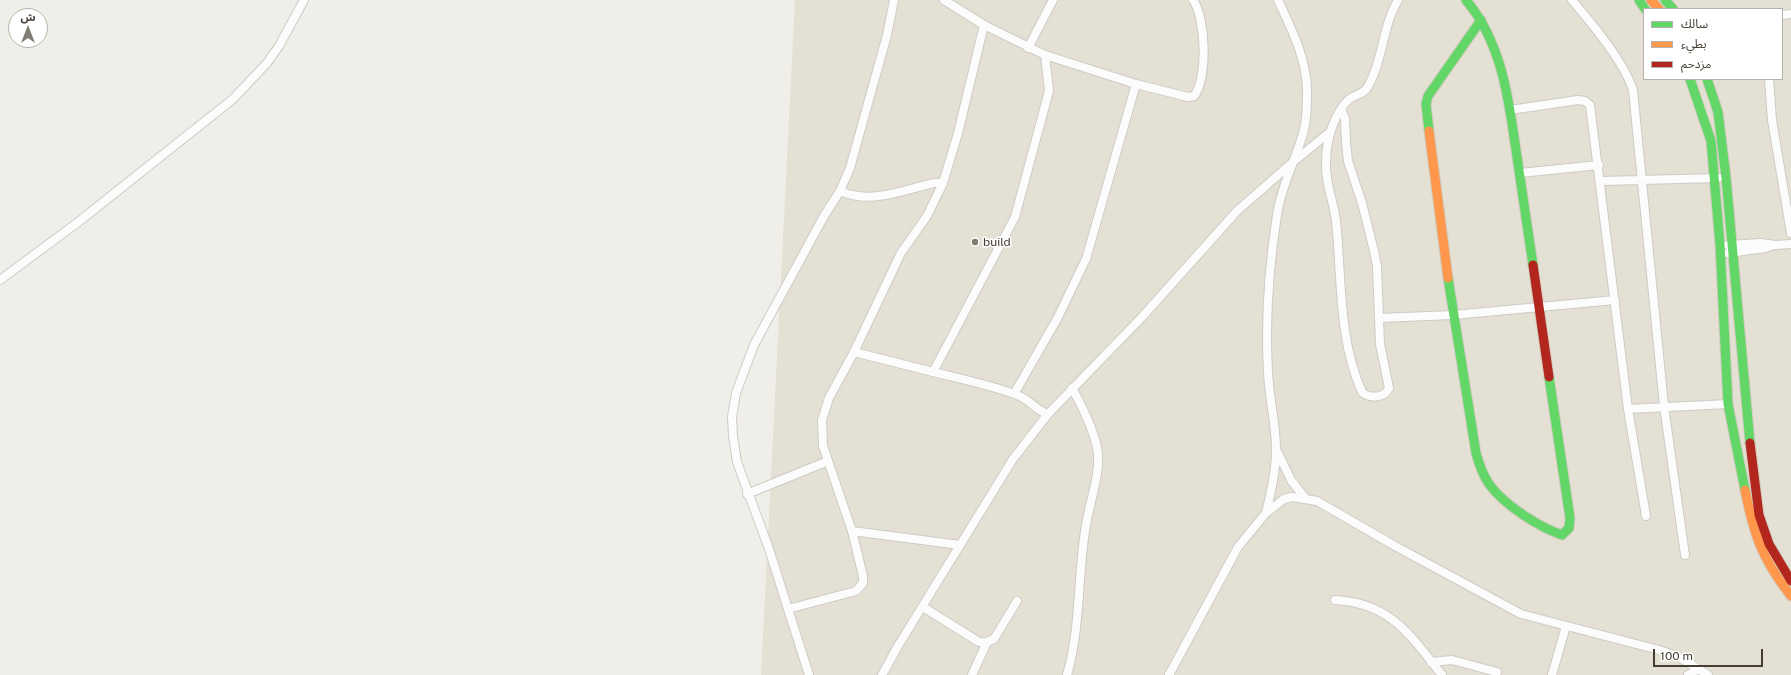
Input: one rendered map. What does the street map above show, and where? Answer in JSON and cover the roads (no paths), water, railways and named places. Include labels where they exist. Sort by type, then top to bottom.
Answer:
[{"type":"street","points":[[0,280],[77,223],[233,99],[267,63],[279,46],[304,0]]},
{"type":"street","points":[[810,675],[737,462],[732,436],[732,417],[736,393],[754,345],[824,216],[840,191],[850,168],[894,0]]},
{"type":"street","points":[[944,0],[984,25],[1028,48],[1045,55],[1136,84],[1188,97],[1194,96],[1197,92],[1202,77],[1203,34],[1201,20],[1193,0]]},
{"type":"street","points":[[1028,48],[1054,0]]},
{"type":"street","points":[[1266,512],[1273,481],[1276,448],[1268,371],[1269,284],[1277,213],[1285,180],[1302,135],[1306,111],[1307,87],[1303,63],[1296,40],[1278,0]]},
{"type":"street","points":[[1341,109],[1345,118],[1348,161],[1362,203],[1374,252],[1380,344],[1389,388],[1385,394],[1370,396],[1364,394],[1360,388],[1346,334],[1335,218],[1326,171],[1330,132],[1341,109],[1348,99],[1364,92],[1367,88],[1375,69],[1387,22],[1398,0]]},
{"type":"street","points":[[1466,0],[1481,20],[1498,57],[1510,110],[1570,521],[1568,532],[1562,535],[1537,522],[1503,499],[1494,491],[1483,474],[1476,453],[1453,315],[1426,104],[1428,96],[1481,20]]},
{"type":"street","points":[[1572,0],[1599,35],[1630,82],[1634,95],[1664,406],[1685,555]]},
{"type":"street","points":[[1650,0],[1658,8]]},
{"type":"street","points":[[1665,0],[1672,8]]},
{"type":"street","points":[[788,609],[846,595],[859,589],[863,583],[863,576],[852,530],[833,478],[821,436],[822,420],[829,398],[854,352],[866,323],[901,253],[927,216],[943,183],[984,25]]},
{"type":"street","points":[[933,372],[1016,217],[1049,91],[1045,55]]},
{"type":"street","points":[[1683,80],[1711,142]]},
{"type":"street","points":[[1690,80],[1711,142],[1720,250],[1728,404],[1742,479],[1759,545],[1774,573],[1791,596]]},
{"type":"street","points":[[1707,80],[1718,112],[1726,177],[1745,400],[1759,515],[1769,544],[1791,580]]},
{"type":"street","points":[[1769,80],[1772,120],[1791,233]]},
{"type":"street","points":[[1014,394],[1057,319],[1086,259],[1136,84]]},
{"type":"street","points":[[1510,110],[1578,100],[1585,101],[1590,105],[1599,165],[1628,409],[1646,516]]},
{"type":"street","points":[[882,675],[898,646],[1013,458],[1048,414],[1146,312],[1237,211],[1292,162],[1330,132]]},
{"type":"street","points":[[1520,174],[1599,165]]},
{"type":"street","points":[[1601,181],[1726,177]]},
{"type":"street","points":[[840,191],[853,196],[875,197],[934,183],[943,183]]},
{"type":"street","points":[[1720,250],[1761,243],[1774,245],[1791,244]]},
{"type":"street","points":[[1379,318],[1453,315],[1615,300]]},
{"type":"street","points":[[854,352],[1014,394],[1026,399],[1048,414]]},
{"type":"street","points":[[1067,675],[1074,641],[1085,530],[1098,461],[1097,448],[1080,404],[1072,388]]},
{"type":"street","points":[[1628,409],[1728,404]]},
{"type":"street","points":[[1276,448],[1288,475],[1305,498]]},
{"type":"street","points":[[748,494],[828,461]]},
{"type":"street","points":[[1169,675],[1238,548],[1266,512],[1284,499],[1305,498],[1318,501],[1395,546],[1507,607],[1539,620],[1659,650],[1679,657],[1708,675]]},
{"type":"street","points":[[852,530],[960,545]]},
{"type":"street","points":[[1335,600],[1355,602],[1385,613],[1395,620],[1442,675]]},
{"type":"street","points":[[922,607],[979,642],[987,642],[994,639],[1017,601]]},
{"type":"street","points":[[1552,675],[1566,626]]},
{"type":"street","points":[[972,675],[987,642]]},
{"type":"street","points":[[1431,662],[1452,660],[1497,672]]},
{"type":"street","points":[[1688,675],[1699,669]]},
{"type":"place","name":"build","points":[[975,242]]}]
